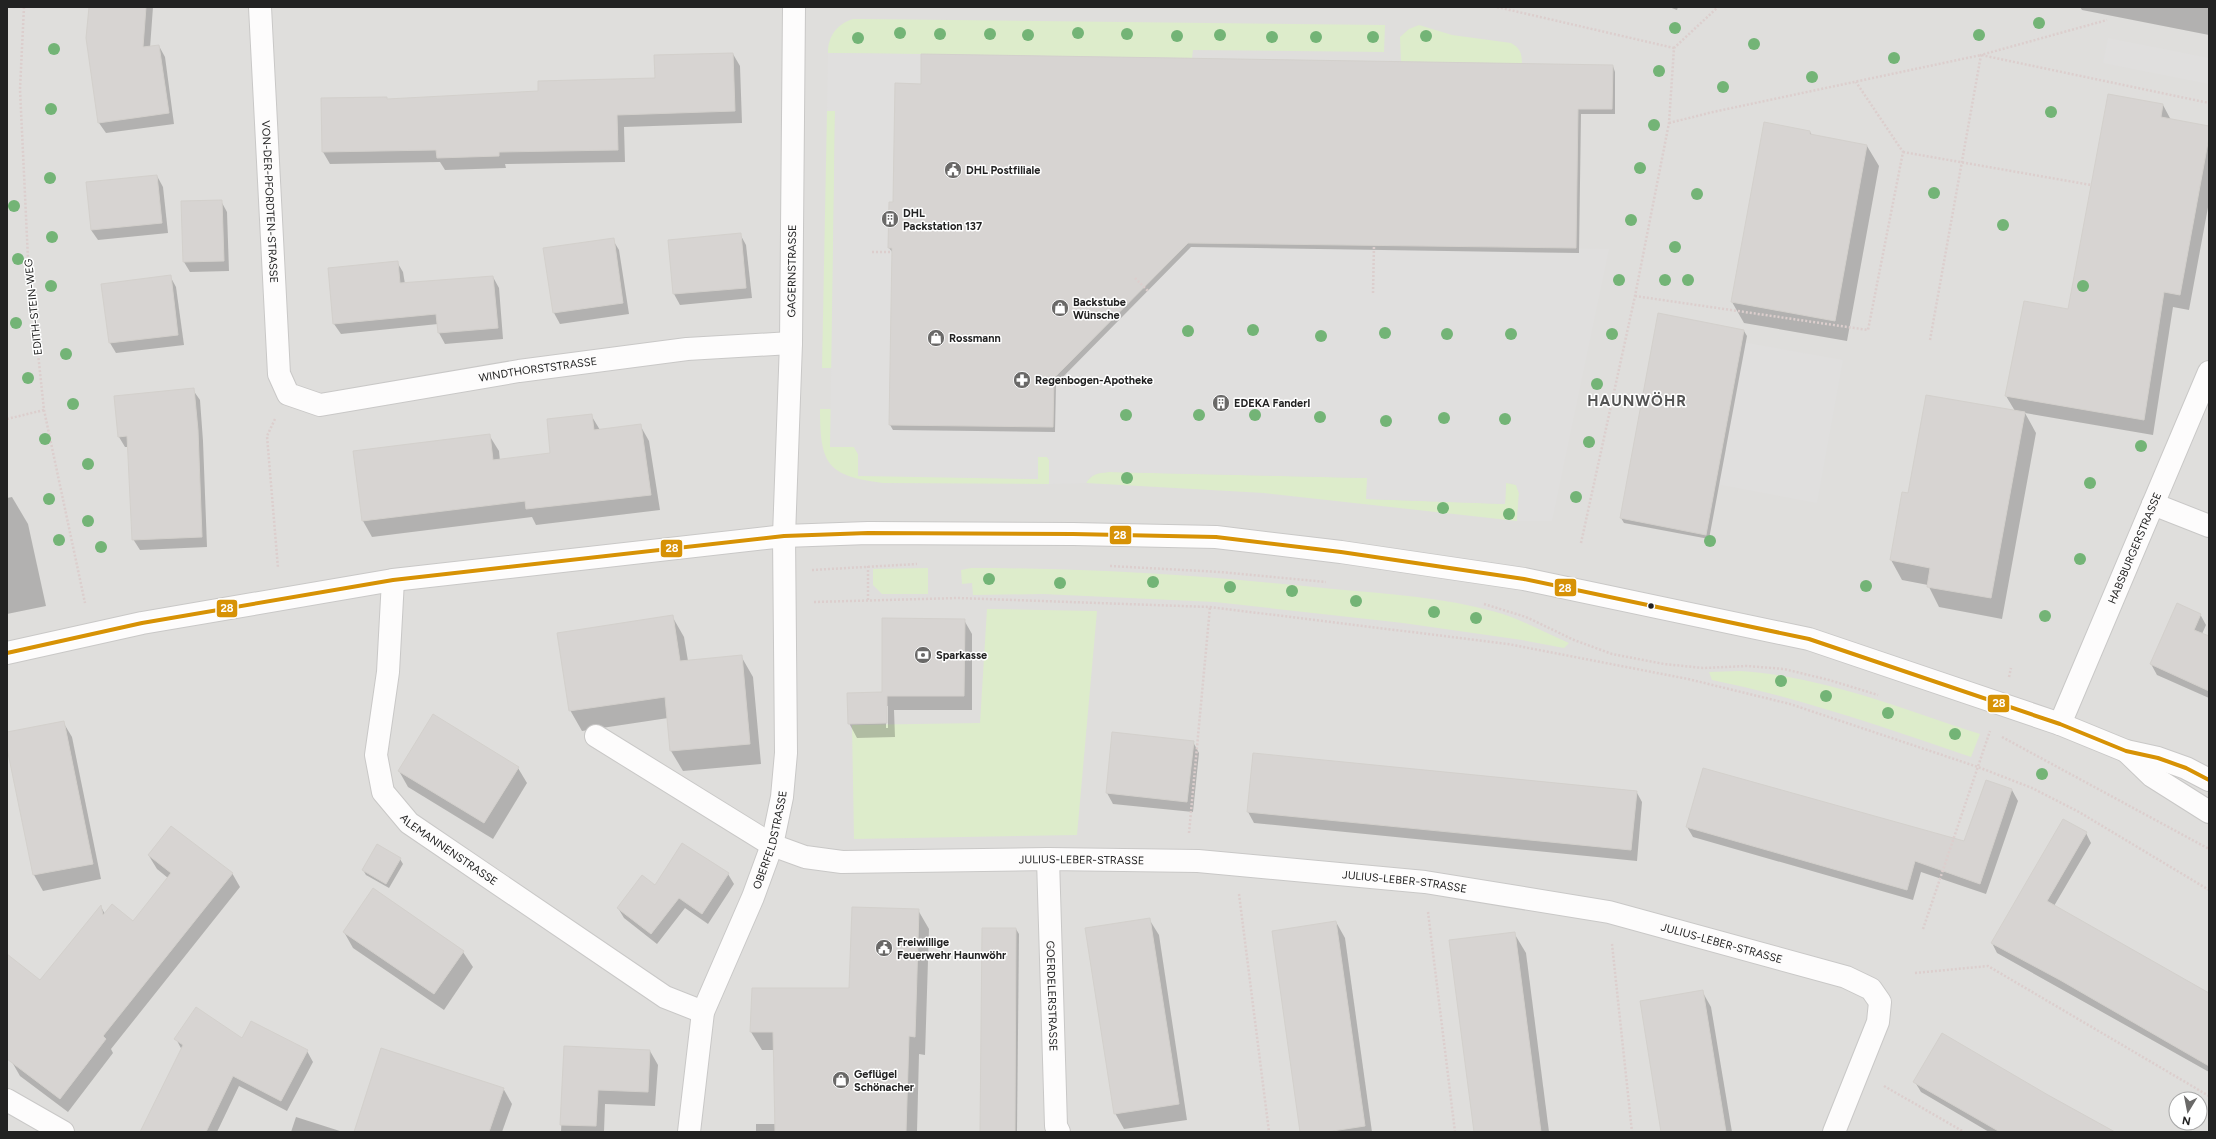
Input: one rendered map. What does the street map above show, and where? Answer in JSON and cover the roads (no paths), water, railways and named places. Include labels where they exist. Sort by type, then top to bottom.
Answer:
[{"type":"street","name":"VON-DER-PFORDTEN-STRASSE","points":[[260,7],[280,374],[288,394]]},
{"type":"street","name":"GAGERNSTRASSE","points":[[784,536],[791,343],[794,7]]},
{"type":"street","name":"WINDTHORSTSTRASSE","points":[[288,394],[320,405],[535,369],[687,349],[791,343]]},
{"type":"street","name":"HABSBURGERSTRASSE","points":[[2060,724],[2209,372]]},
{"type":"street","points":[[2153,504],[2209,526]]},
{"type":"street","points":[[7,653],[142,623],[393,580],[784,536],[884,533],[1216,537],[1341,552],[1524,579],[1810,639],[2060,724],[2126,751],[2158,758],[2186,768],[2209,780]]},
{"type":"street","name":"OBERFELDSTRASSE","points":[[689,1132],[703,1012],[753,897],[772,845],[782,797],[786,752],[784,536]]},
{"type":"street","name":"ALEMANNENSTRASSE","points":[[393,580],[388,672],[376,755],[383,792],[409,823],[665,997],[703,1012]]},
{"type":"street","name":"JULIUS-LEBER-STRASSE","points":[[596,736],[772,845],[805,857],[842,862],[1048,859],[1198,861],[1425,882],[1609,912],[1846,977],[1871,989],[1880,1002],[1878,1022],[1834,1132]]},
{"type":"street","points":[[2126,751],[2152,776],[2209,812]]},
{"type":"street","name":"GOERDELERSTRASSE","points":[[1048,859],[1056,1126],[1059,1132]]},
{"type":"street","points":[[7,1100],[63,1132]]},
{"type":"place","name":"DHL Postfiliale","points":[[953,170]]},
{"type":"place","name":"DHL Packstation 137","points":[[890,219]]},
{"type":"place","name":"Backstube Wünsche","points":[[1060,308]]},
{"type":"place","name":"Rossmann","points":[[936,338]]},
{"type":"place","name":"Regenbogen-Apotheke","points":[[1022,380]]},
{"type":"place","name":"EDEKA Fanderl","points":[[1221,403]]},
{"type":"place","name":"Sparkasse","points":[[923,655]]},
{"type":"place","name":"Freiwillige Feuerwehr Haunwöhr","points":[[884,948]]},
{"type":"place","name":"Geflügel Schönacher","points":[[841,1080]]},
{"type":"district","name":"HAUNWÖHR","points":[[1637,401]]}]
